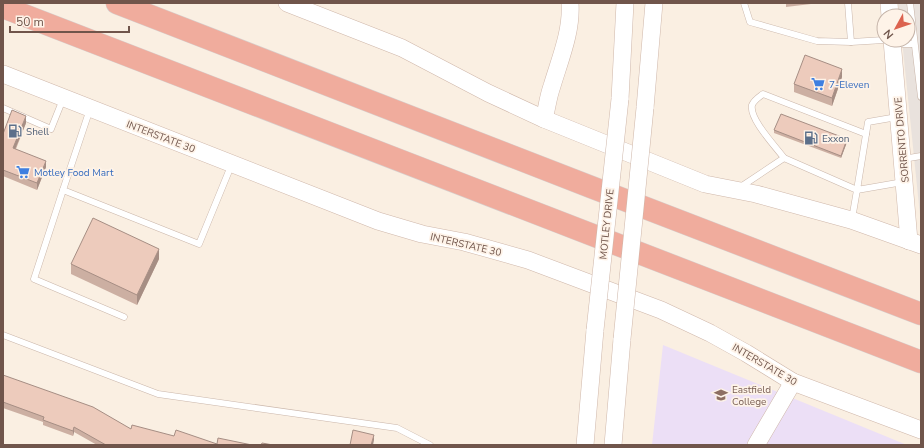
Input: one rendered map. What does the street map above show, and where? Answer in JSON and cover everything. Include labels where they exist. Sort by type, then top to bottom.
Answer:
[{"type":"highway","points":[[117,3],[921,314]]},
{"type":"highway","points":[[3,7],[921,362]]},
{"type":"main road","points":[[287,3],[402,48],[488,93],[544,119],[705,184],[756,194],[851,220],[915,243]]},
{"type":"main road","points":[[544,119],[551,88],[564,46],[570,3]]},
{"type":"main road","name":"MOTLEY DRIVE","points":[[585,445],[595,330],[620,99],[625,3]]},
{"type":"main road","points":[[613,445],[654,3]]},
{"type":"main road","name":"SORRENTO DRIVE","points":[[891,48],[899,117],[904,182],[915,243]]},
{"type":"main road","name":"INTERSTATE 30","points":[[3,74],[378,221],[422,234],[464,242],[528,260],[662,310],[716,336],[793,382],[921,430]]},
{"type":"main road","points":[[756,445],[793,382]]},
{"type":"lane","points":[[744,3],[750,22],[817,41],[876,41]]},
{"type":"lane","points":[[848,3],[852,42]]},
{"type":"lane","points":[[915,48],[921,97]]},
{"type":"lane","points":[[866,134],[763,94],[752,104],[752,111],[755,120],[784,158],[857,190],[904,182]]},
{"type":"lane","points":[[3,108],[51,129],[63,98]]},
{"type":"lane","points":[[90,108],[34,279],[124,317]]},
{"type":"lane","points":[[851,220],[868,122],[899,117]]},
{"type":"lane","points":[[902,159],[921,156]]},
{"type":"lane","points":[[735,190],[784,158]]},
{"type":"lane","points":[[63,190],[199,244],[232,164]]},
{"type":"lane","points":[[3,335],[158,394],[397,428],[430,445]]},
{"type":"shaded area","points":[[898,3],[921,3],[921,225],[903,48],[916,48],[916,8],[899,8]]},
{"type":"shaded area","name":"Eastfield College","points":[[663,345],[907,445],[652,445]]},
{"type":"building","name":"7-Eleven","points":[[805,55],[842,69],[832,98],[794,84]]},
{"type":"building","points":[[12,110],[26,116],[13,148],[46,161],[37,183],[3,170],[3,134]]},
{"type":"building","name":"Exxon","points":[[781,114],[847,139],[841,156],[774,130]]},
{"type":"building","points":[[93,218],[159,249],[137,295],[71,264]]},
{"type":"building","points":[[3,375],[93,407],[131,429],[132,425],[174,436],[176,430],[217,444],[218,438],[252,445],[106,445],[74,427],[73,431],[43,420],[44,417],[3,402]]},
{"type":"building","points":[[353,430],[374,435],[371,445],[350,445]]},
{"type":"building","points":[[262,443],[273,445],[261,445]]},
{"type":"place","name":"7-Eleven","points":[[818,84]]},
{"type":"place","name":"Shell","points":[[15,131]]},
{"type":"place","name":"Exxon","points":[[811,138]]},
{"type":"place","name":"Motley Food Mart","points":[[23,172]]},
{"type":"place","name":"Eastfield College","points":[[721,395]]}]
